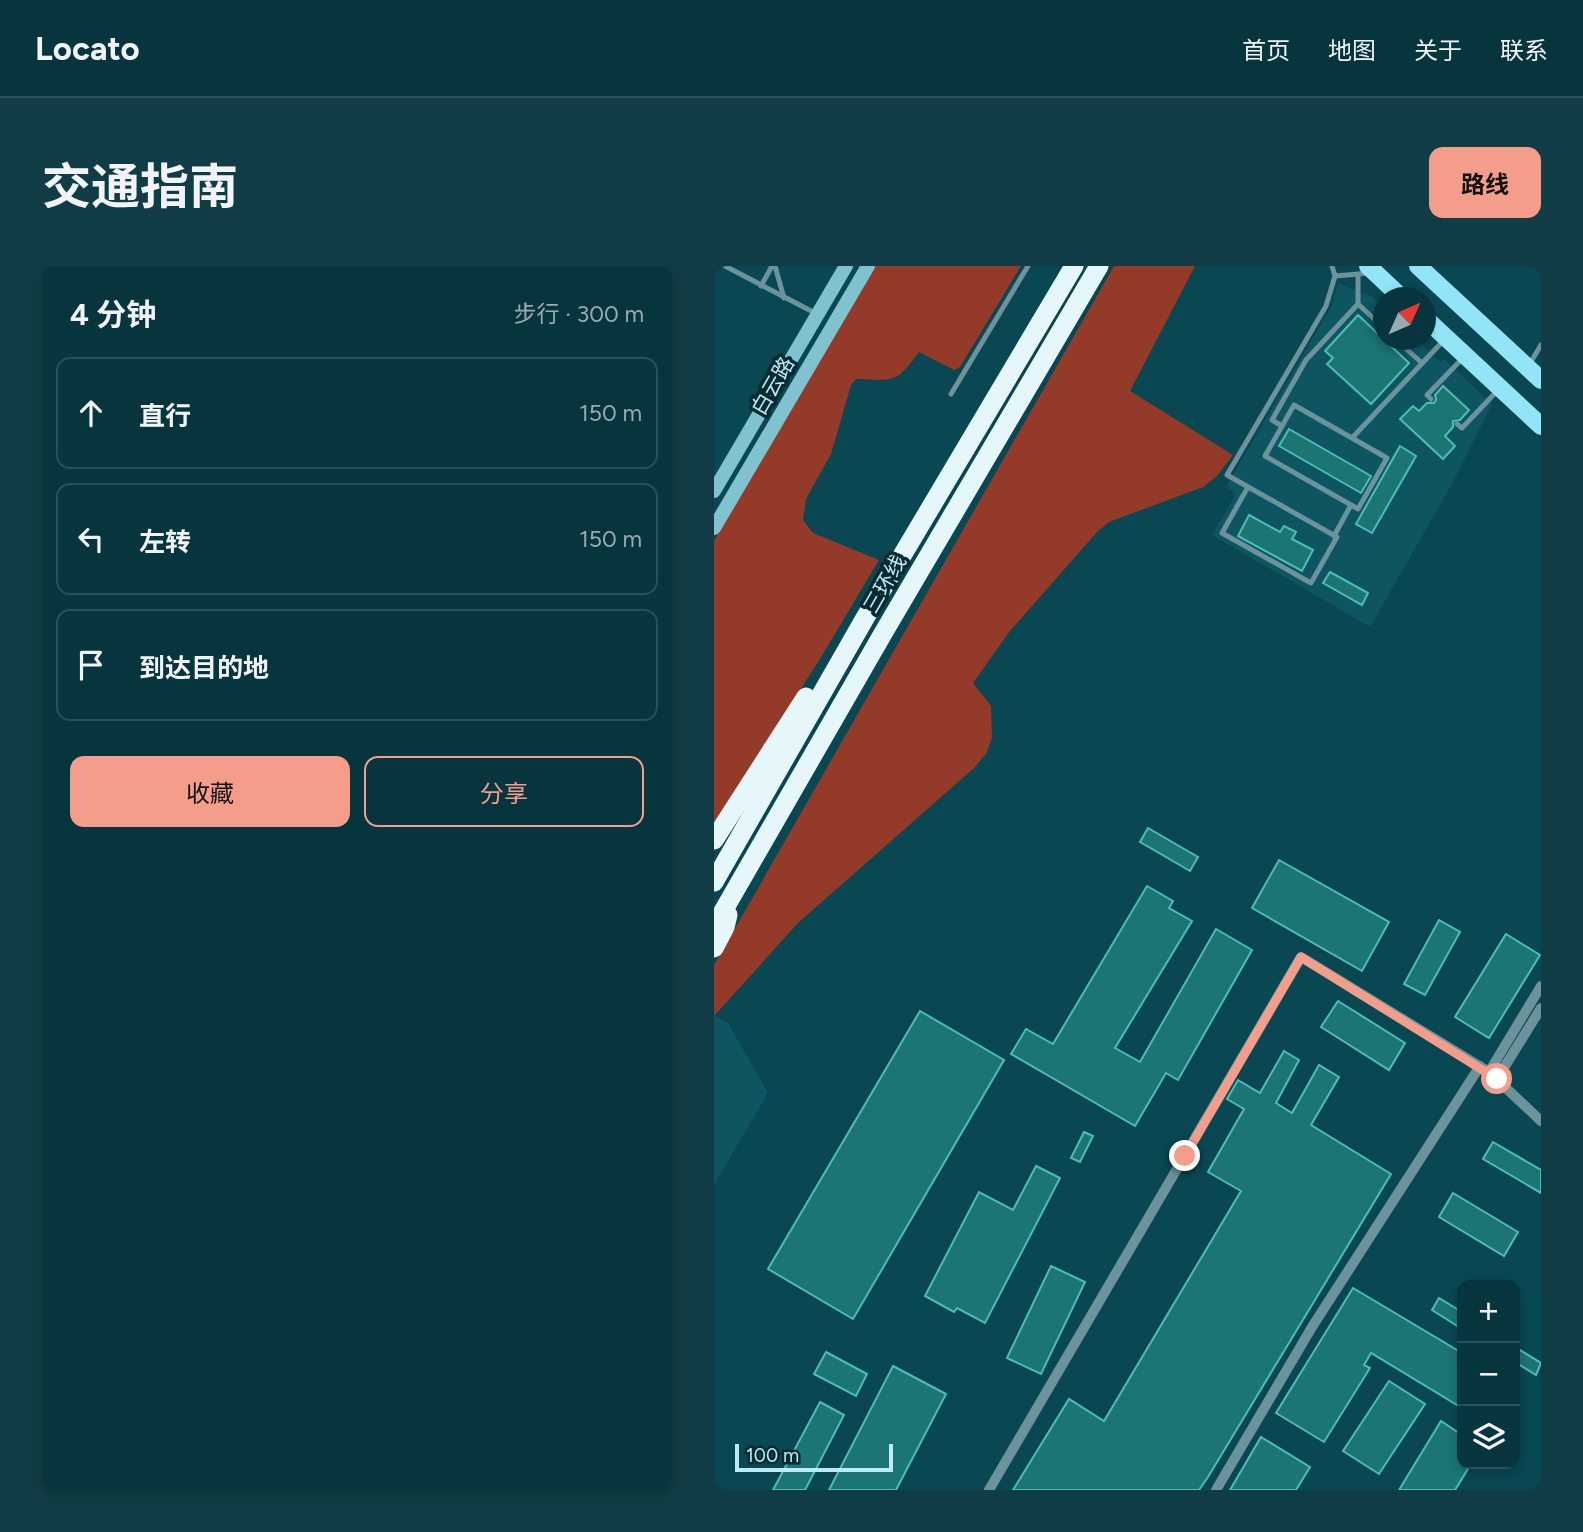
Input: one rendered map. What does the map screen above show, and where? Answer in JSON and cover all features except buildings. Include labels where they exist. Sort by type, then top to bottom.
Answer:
[{"type":"highway","name":"三环线","points":[[714,881],[842,657],[1074,266]]},
{"type":"highway","name":"三环线","points":[[714,927],[1099,266]]},
{"type":"highway","points":[[714,840],[800,705],[842,657]]},
{"type":"highway","points":[[714,948],[725,928],[734,890]]},
{"type":"main road","points":[[1418,266],[1541,380]]},
{"type":"main road","points":[[1367,271],[1388,287]]},
{"type":"main road","points":[[1436,329],[1541,426]]},
{"type":"street","name":"白云路","points":[[714,491],[846,266]]},
{"type":"street","name":"白云路","points":[[714,528],[868,266]]},
{"type":"street","points":[[989,1490],[1301,957],[1489,1072],[1541,1121]]},
{"type":"street","points":[[1216,1490],[1312,1326],[1489,1072],[1541,986]]},
{"type":"street","points":[[1489,1072],[1541,1008]]},
{"type":"lane","points":[[724,266],[818,315]]},
{"type":"lane","points":[[761,286],[773,266]]},
{"type":"lane","points":[[773,266],[784,298]]},
{"type":"lane","points":[[951,394],[1028,266]]},
{"type":"lane","points":[[1248,487],[1222,533],[1311,583],[1337,537],[1227,475],[1326,306],[1335,276],[1332,266]]},
{"type":"lane","points":[[1282,426],[1272,420],[1306,359],[1358,304],[1367,271],[1335,276]]},
{"type":"lane","points":[[1358,304],[1373,318]]},
{"type":"lane","points":[[1352,438],[1445,338]]},
{"type":"lane","points":[[1527,367],[1541,345]]},
{"type":"lane","points":[[1407,350],[1422,363]]},
{"type":"lane","points":[[1431,399],[1427,395],[1465,356]]},
{"type":"lane","points":[[1457,424],[1462,428],[1500,389]]},
{"type":"lane","points":[[1294,405],[1352,438],[1387,458],[1358,509],[1265,456],[1294,405]]},
{"type":"lane","points":[[1334,536],[1352,505]]},
{"type":"shaded area","points":[[873,266],[1021,266],[960,367],[954,370],[919,352],[899,375],[893,378],[856,379],[851,385],[831,454],[806,499],[803,520],[813,533],[879,560],[714,826],[714,541]]},
{"type":"shaded area","points":[[1114,266],[1195,266],[1130,391],[1233,455],[1217,476],[1203,487],[1109,522],[1097,532],[1010,631],[973,683],[991,706],[992,738],[986,754],[974,768],[798,923],[714,1016],[714,965]]},
{"type":"shaded area","points":[[1338,283],[1373,297],[1373,350],[1427,350],[1440,362],[1444,359],[1492,404],[1453,482],[1370,627],[1212,535],[1236,494],[1226,487],[1331,307]]},
{"type":"shaded area","points":[[714,1016],[728,1023],[768,1093],[714,1185]]},
{"type":"route","points":[[1185,1156],[1301,957],[1497,1079]]}]
